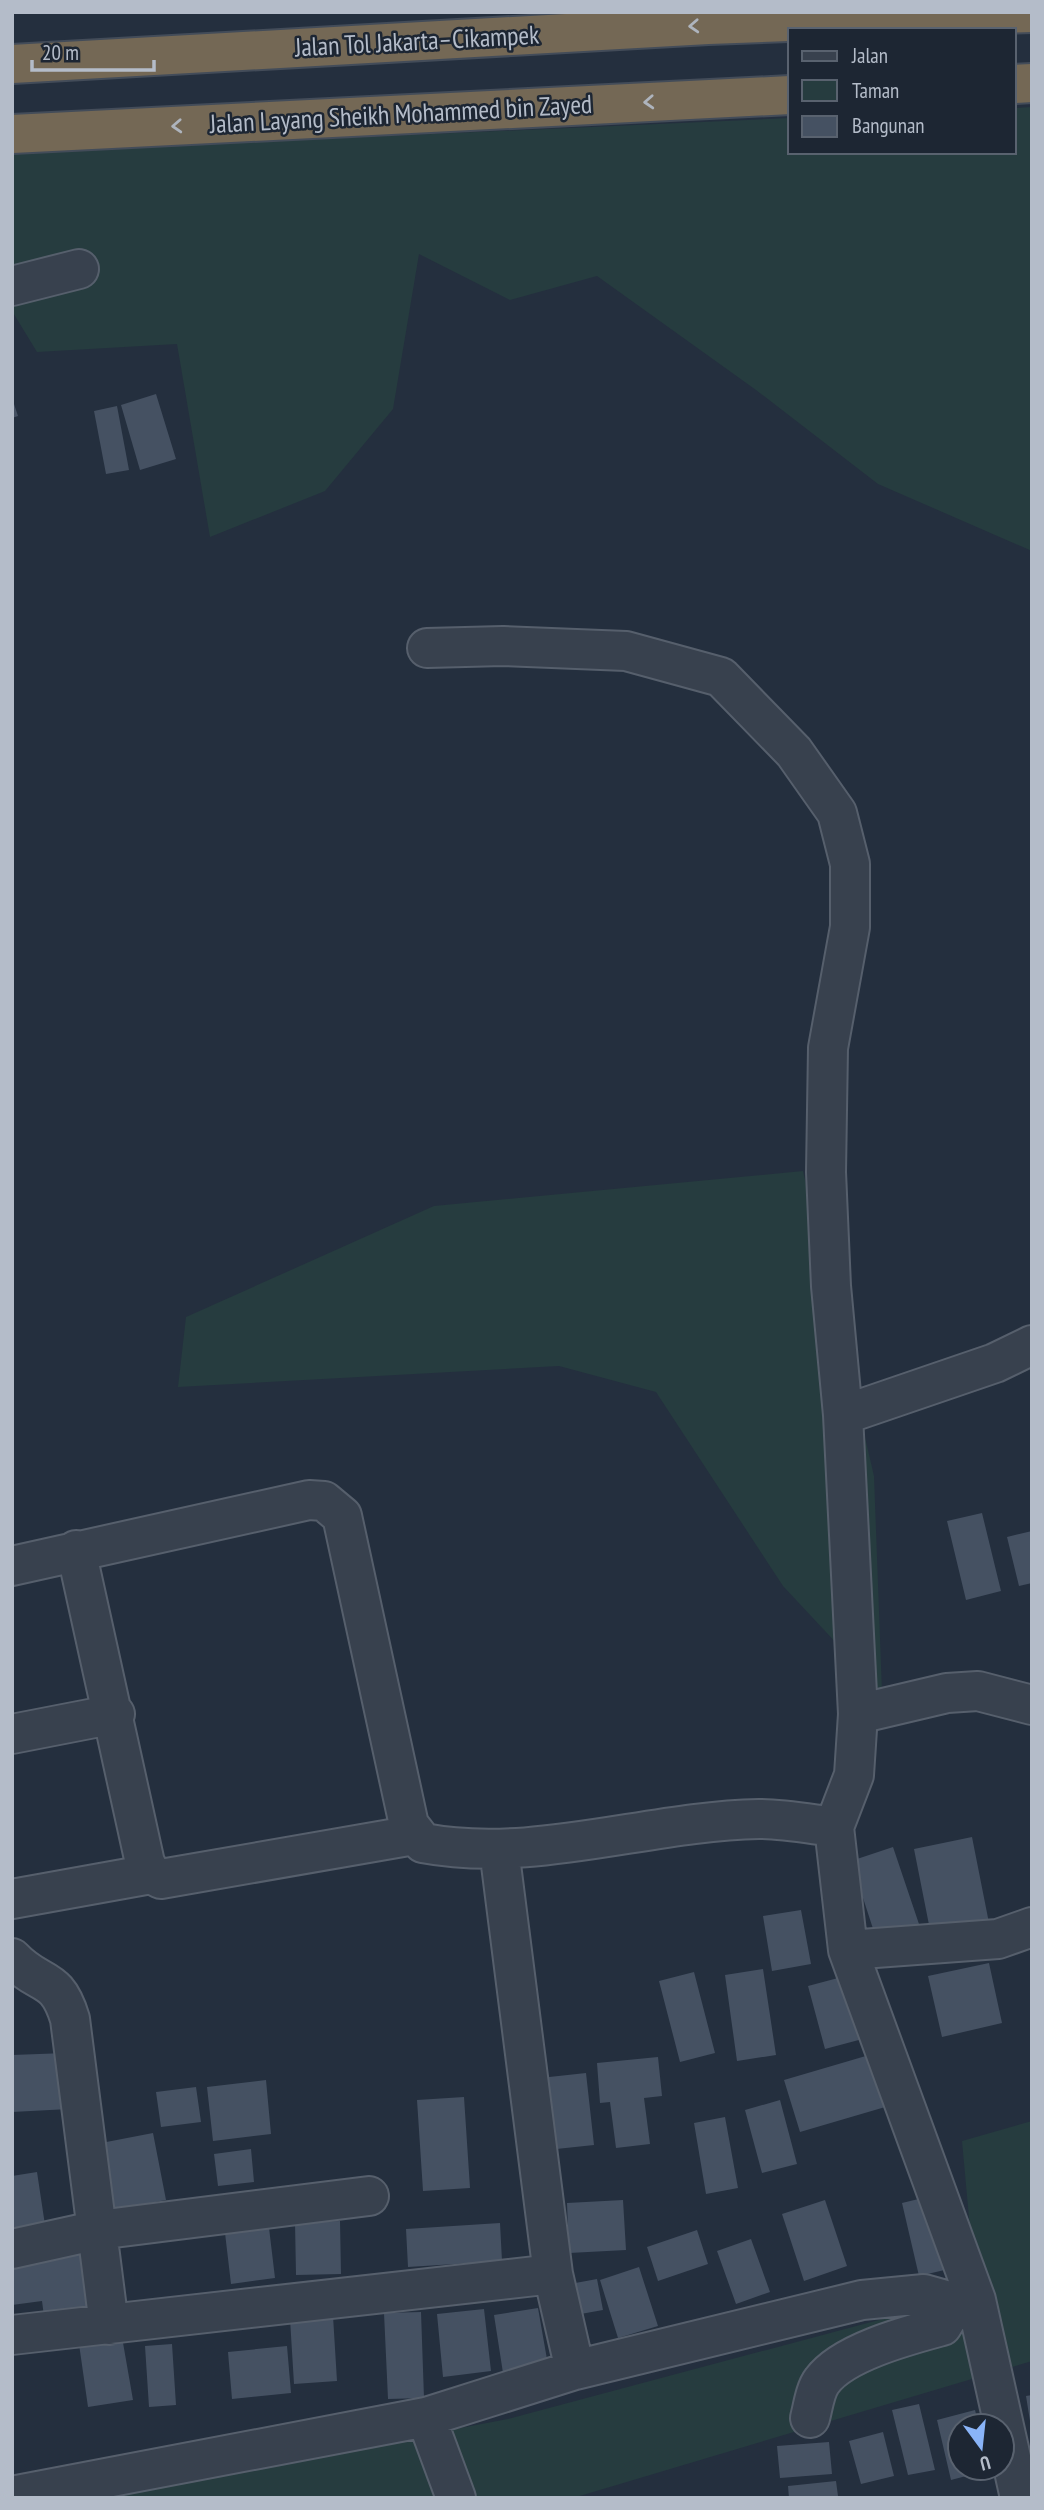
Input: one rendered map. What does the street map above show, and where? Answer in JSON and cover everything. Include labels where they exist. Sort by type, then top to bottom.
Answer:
[{"type":"highway","name":"Jalan Tol Jakarta–Cikampek","points":[[12,64],[708,25],[1032,13]]},
{"type":"highway","name":"Jalan Layang Sheikh Mohammed bin Zayed","points":[[12,134],[788,95]]},
{"type":"street","points":[[12,286],[79,269]]},
{"type":"street","points":[[427,648],[503,646],[626,651],[721,677],[794,752],[837,813],[850,864],[850,927],[828,1048],[826,1172],[831,1286],[843,1415],[858,1714],[854,1775],[834,1827],[848,1950],[966,2302],[1020,2498]]},
{"type":"street","points":[[843,1415],[995,1363],[1032,1345]]},
{"type":"street","points":[[12,1566],[309,1500],[324,1501],[342,1516],[414,1835],[423,1843],[499,1849],[761,1819],[834,1827]]},
{"type":"street","points":[[76,1550],[115,1714],[145,1863],[151,1874],[161,1879],[414,1835]]},
{"type":"street","points":[[858,1714],[947,1693],[978,1691],[1032,1705]]},
{"type":"street","points":[[12,1734],[115,1714]]},
{"type":"street","points":[[499,1849],[553,2274],[575,2370]]},
{"type":"street","points":[[12,1899],[151,1874]]},
{"type":"street","points":[[848,1950],[998,1939],[1032,1927]]},
{"type":"street","points":[[12,1958],[27,1974],[49,1982],[63,1995],[70,2019],[109,2325]]},
{"type":"street","points":[[12,2249],[98,2230],[369,2196]]},
{"type":"street","points":[[12,2335],[553,2274]]},
{"type":"street","points":[[12,2496],[426,2417],[575,2370],[862,2300],[924,2294],[966,2302]]},
{"type":"street","points":[[810,2418],[821,2381],[842,2365],[878,2347],[942,2326],[966,2302]]},
{"type":"street","points":[[426,2417],[456,2498]]},
{"type":"green space","points":[[1032,107],[1032,551],[878,484],[756,390],[597,276],[510,300],[419,254],[393,409],[325,491],[210,537],[177,344],[37,352],[12,311],[12,153],[788,118],[788,154],[1016,154],[1016,108]]},
{"type":"green space","points":[[803,1171],[874,1476],[882,1692],[783,1586],[656,1392],[559,1366],[178,1387],[186,1317],[434,1206]]},
{"type":"green space","points":[[1032,2121],[1032,2361],[573,2498],[89,2498],[508,2419],[976,2294],[962,2141]]},
{"type":"building","points":[[156,394],[176,459],[140,470],[121,405]]},
{"type":"building","points":[[12,398],[18,416],[12,418]]},
{"type":"building","points":[[117,406],[129,470],[106,474],[94,411]]},
{"type":"building","points":[[982,1513],[1001,1591],[966,1600],[947,1521]]},
{"type":"building","points":[[1032,1531],[1032,1583],[1019,1586],[1007,1537]]},
{"type":"building","points":[[972,1837],[989,1923],[931,1935],[914,1849]]},
{"type":"building","points":[[893,1847],[920,1927],[877,1941],[851,1861]]},
{"type":"building","points":[[801,1910],[811,1964],[772,1971],[763,1916]]},
{"type":"building","points":[[989,1963],[1002,2023],[942,2037],[928,1976]]},
{"type":"building","points":[[763,1969],[776,2055],[737,2061],[725,1975]]},
{"type":"building","points":[[694,1972],[715,2053],[680,2062],[659,1981]]},
{"type":"building","points":[[853,1974],[870,2037],[825,2049],[808,1986]]},
{"type":"building","points":[[66,2053],[69,2109],[12,2112],[12,2055]]},
{"type":"building","points":[[876,2053],[892,2105],[800,2132],[784,2080]]},
{"type":"building","points":[[658,2057],[662,2096],[644,2098],[650,2144],[616,2148],[610,2102],[600,2103],[597,2063]]},
{"type":"building","points":[[586,2073],[594,2145],[547,2150],[540,2078]]},
{"type":"building","points":[[266,2080],[271,2134],[213,2141],[207,2087]]},
{"type":"building","points":[[196,2087],[201,2122],[161,2127],[156,2092]]},
{"type":"building","points":[[464,2097],[470,2188],[423,2191],[417,2100]]},
{"type":"building","points":[[780,2100],[797,2164],[762,2173],[745,2110]]},
{"type":"building","points":[[725,2117],[738,2188],[706,2194],[694,2123]]},
{"type":"building","points":[[153,2133],[166,2200],[108,2211],[96,2144]]},
{"type":"building","points":[[251,2149],[254,2182],[218,2186],[214,2154]]},
{"type":"building","points":[[37,2172],[45,2225],[12,2230],[12,2176]]},
{"type":"building","points":[[935,2195],[953,2268],[919,2276],[902,2203]]},
{"type":"building","points":[[623,2200],[626,2250],[569,2253],[567,2203]]},
{"type":"building","points":[[825,2200],[847,2266],[804,2281],[782,2214]]},
{"type":"building","points":[[267,2211],[275,2278],[231,2284],[223,2216]]},
{"type":"building","points":[[340,2221],[341,2274],[296,2275],[295,2222]]},
{"type":"building","points":[[500,2223],[502,2261],[408,2267],[406,2229]]},
{"type":"building","points":[[697,2230],[708,2264],[658,2281],[647,2247]]},
{"type":"building","points":[[751,2239],[770,2292],[736,2304],[717,2251]]},
{"type":"building","points":[[87,2248],[96,2316],[45,2324],[42,2301],[12,2305],[12,2264]]},
{"type":"building","points":[[639,2267],[658,2326],[618,2338],[600,2280]]},
{"type":"building","points":[[597,2279],[603,2310],[575,2315],[570,2284]]},
{"type":"building","points":[[538,2308],[548,2365],[503,2373],[494,2315]]},
{"type":"building","points":[[484,2309],[491,2371],[443,2377],[437,2314]]},
{"type":"building","points":[[421,2312],[424,2398],[388,2399],[384,2313]]},
{"type":"building","points":[[333,2316],[337,2381],[294,2384],[290,2319]]},
{"type":"building","points":[[122,2337],[133,2400],[88,2407],[79,2344]]},
{"type":"building","points":[[172,2344],[176,2405],[149,2407],[145,2346]]},
{"type":"building","points":[[287,2346],[291,2393],[232,2399],[228,2352]]},
{"type":"building","points":[[1032,2395],[1032,2421],[1030,2421],[1026,2396]]},
{"type":"building","points":[[919,2404],[935,2470],[908,2475],[892,2410]]},
{"type":"building","points":[[946,2418],[946,2459],[937,2420]]},
{"type":"building","points":[[883,2432],[894,2476],[861,2484],[849,2441]]},
{"type":"building","points":[[829,2442],[832,2474],[780,2478],[777,2446]]},
{"type":"building","points":[[836,2481],[838,2496],[789,2498],[788,2486]]}]
